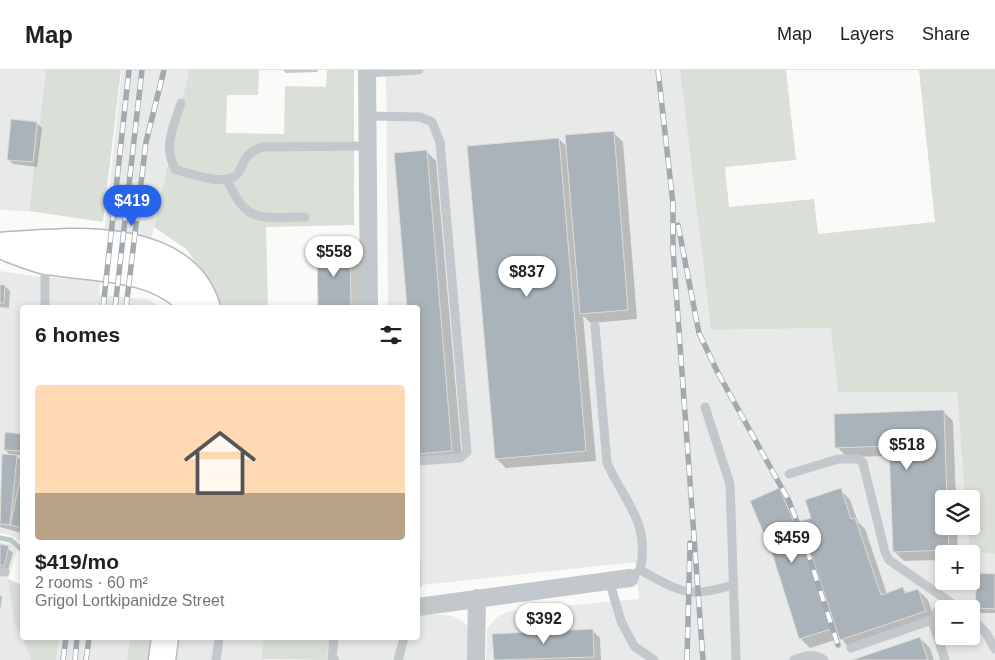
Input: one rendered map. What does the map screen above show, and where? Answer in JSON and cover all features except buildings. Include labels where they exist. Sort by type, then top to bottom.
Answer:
[{"type":"street","points":[[367,72],[369,305]]},
{"type":"street","points":[[192,305],[178,290],[165,282],[134,272],[45,261],[0,246],[56,242],[102,244],[157,254],[174,262],[192,278],[202,292],[206,305]]},
{"type":"street","points":[[420,606],[609,580],[635,574]]},
{"type":"street","points":[[476,660],[477,598]]},
{"type":"street","points":[[162,660],[165,640]]},
{"type":"lane","points":[[367,72],[419,70]]},
{"type":"lane","points":[[181,103],[168,151],[171,162],[176,170],[227,180],[236,177],[246,156],[252,150],[263,147],[368,146]]},
{"type":"lane","points":[[368,116],[420,117],[432,122],[440,142],[467,452],[460,458],[420,461]]},
{"type":"lane","points":[[227,180],[234,196],[244,210],[257,217],[305,217]]},
{"type":"lane","points":[[45,261],[45,305]]},
{"type":"lane","points":[[595,326],[607,463],[615,481],[635,511],[644,541],[635,574],[687,592],[708,592],[733,585]]},
{"type":"lane","points":[[705,407],[730,484],[736,660]]},
{"type":"lane","points":[[789,474],[838,459],[859,459],[863,463],[885,552],[889,560],[948,600]]},
{"type":"lane","points":[[609,580],[621,621],[634,646],[654,660]]},
{"type":"lane","points":[[850,648],[932,620],[945,598]]},
{"type":"lane","points":[[932,620],[945,660]]},
{"type":"lane","points":[[980,627],[995,648]]},
{"type":"lane","points":[[216,660],[219,640]]},
{"type":"lane","points":[[334,640],[332,660],[335,660]]},
{"type":"lane","points":[[398,660],[403,640]]},
{"type":"lane","points":[[794,660],[810,654],[824,660]]},
{"type":"shaded area","points":[[0,70],[46,70],[29,211],[0,210]]},
{"type":"shaded area","points":[[46,70],[121,70],[103,222],[29,211]]},
{"type":"shaded area","points":[[122,70],[189,70],[151,240],[104,236]]},
{"type":"shaded area","points":[[189,70],[259,70],[258,95],[227,95],[226,133],[284,134],[285,86],[326,87],[327,70],[354,70],[354,225],[266,227],[268,305],[218,305],[207,278],[186,249],[154,227]]},
{"type":"shaded area","points":[[386,70],[680,70],[711,330],[832,328],[838,392],[957,392],[964,490],[935,490],[935,535],[969,535],[969,545],[935,545],[935,590],[980,590],[980,553],[995,554],[995,660],[486,660],[487,629],[497,617],[510,611],[639,599],[635,562],[422,585],[420,548],[420,305],[388,305]]},
{"type":"shaded area","points":[[680,70],[786,70],[796,160],[725,167],[729,207],[814,199],[818,234],[935,222],[919,70],[995,70],[995,554],[980,553],[980,545],[969,545],[969,535],[980,535],[980,490],[964,490],[957,392],[838,392],[831,328],[711,330]]},
{"type":"shaded area","points":[[0,271],[40,277],[100,281],[99,295],[147,299],[158,305],[20,305],[20,542],[12,536],[0,533]]},
{"type":"shaded area","points":[[0,542],[11,543],[17,550],[8,580],[14,624],[20,633],[20,640],[24,640],[31,660],[0,660]]},
{"type":"shaded area","points":[[420,548],[422,585],[420,588]]},
{"type":"shaded area","points":[[8,579],[20,584],[20,634],[14,624]]},
{"type":"shaded area","points":[[420,615],[453,616],[467,625],[471,638],[470,660],[326,660],[330,640],[420,640]]},
{"type":"shaded area","points":[[24,640],[59,640],[56,660],[31,660]]},
{"type":"shaded area","points":[[59,640],[130,640],[127,660],[56,660]]},
{"type":"shaded area","points":[[130,640],[154,640],[151,660],[127,660]]},
{"type":"shaded area","points":[[179,640],[264,640],[261,659],[270,660],[176,660]]},
{"type":"shaded area","points":[[264,640],[330,640],[326,660],[261,659]]},
{"type":"waterway","points":[[0,538],[11,540],[20,548]]},
{"type":"railway","points":[[103,305],[129,70]]},
{"type":"railway","points":[[115,305],[142,70]]},
{"type":"railway","points":[[126,305],[146,142],[164,70]]},
{"type":"railway","points":[[658,70],[673,204],[673,249],[703,660]]},
{"type":"railway","points":[[678,225],[699,333],[718,373],[789,501],[838,645]]},
{"type":"railway","points":[[687,660],[690,543]]},
{"type":"railway","points":[[63,660],[66,640]]},
{"type":"railway","points":[[75,660],[77,640]]},
{"type":"railway","points":[[86,660],[89,640]]}]
